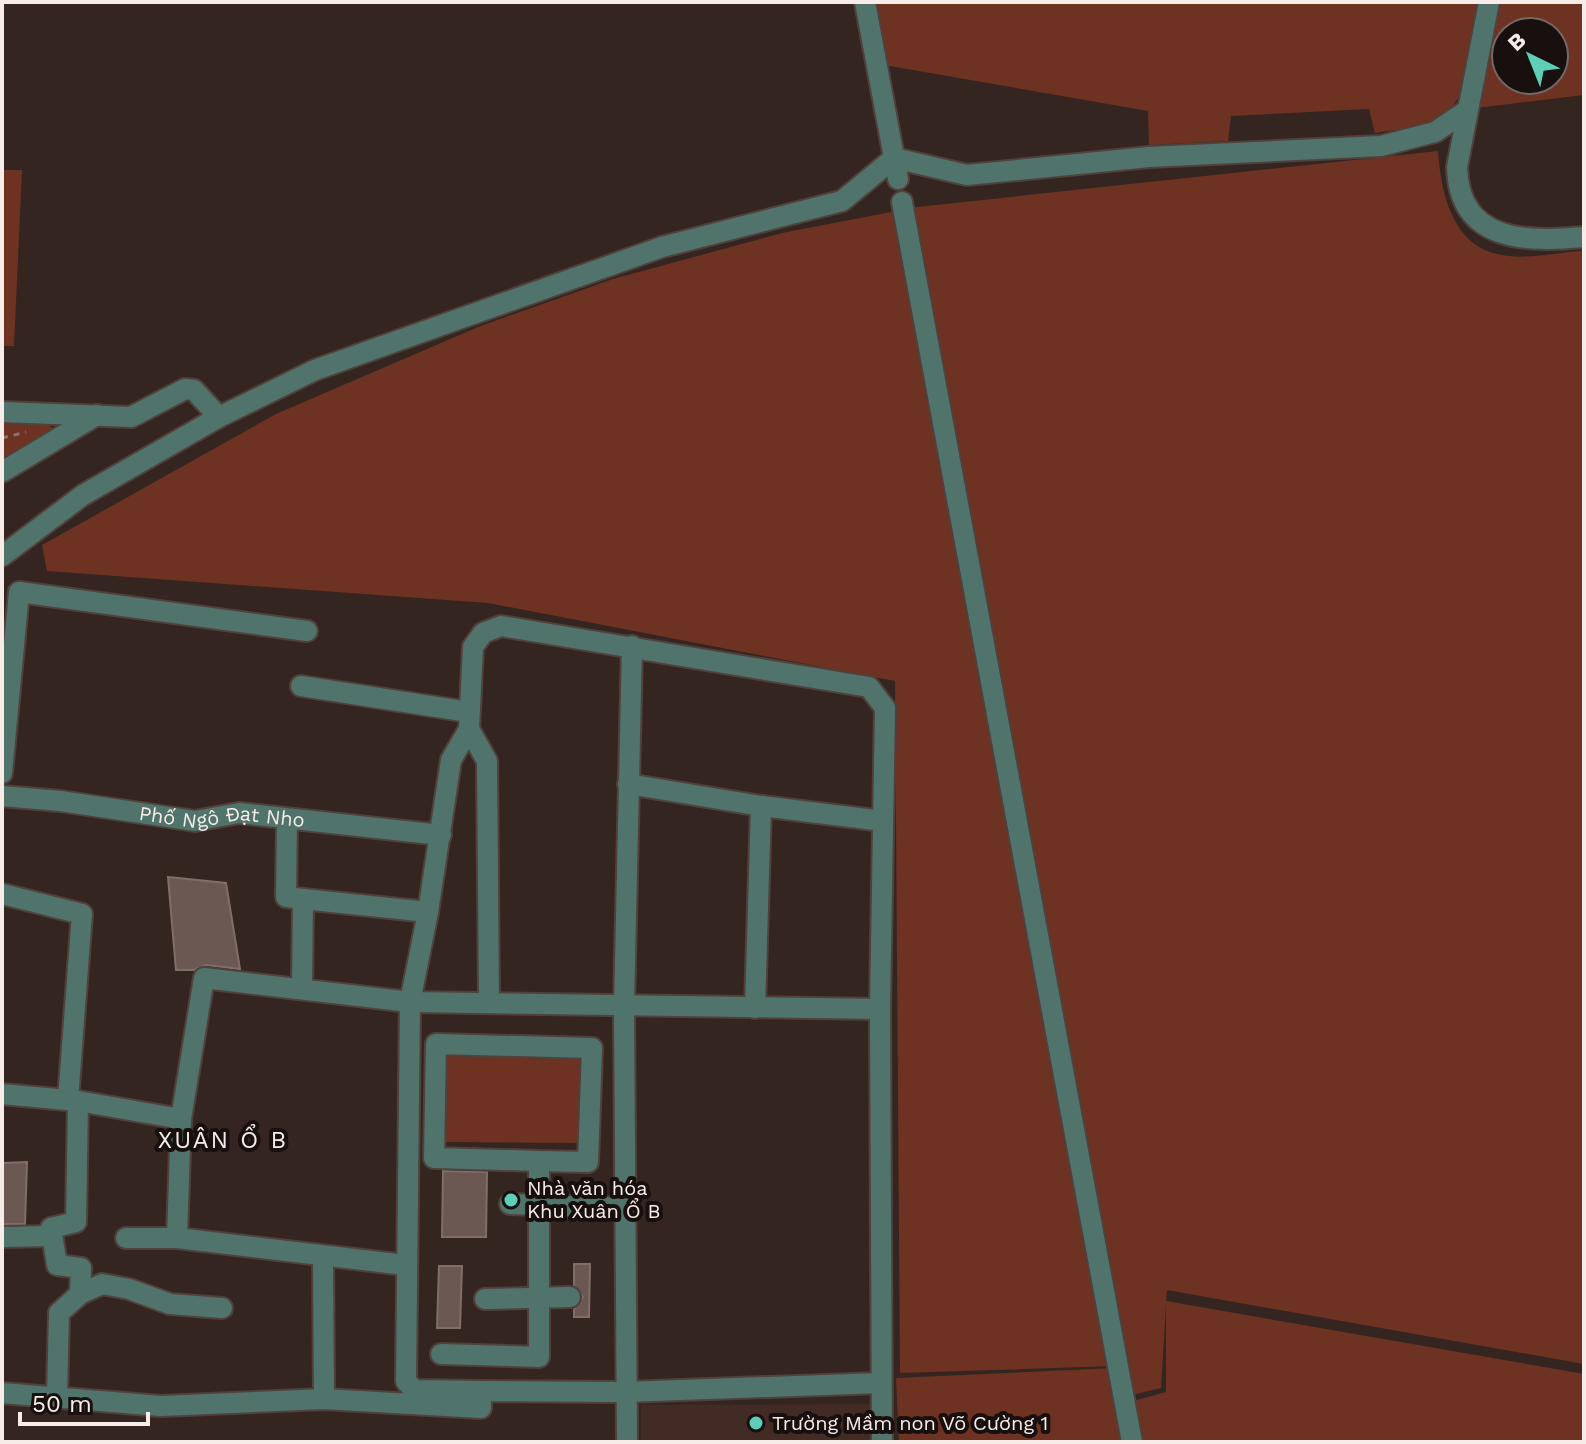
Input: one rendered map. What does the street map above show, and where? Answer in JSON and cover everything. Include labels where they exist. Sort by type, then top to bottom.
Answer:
[{"type":"street","points":[[865,2],[898,179]]},
{"type":"street","points":[[1489,2],[1466,111],[1457,179],[1465,204],[1482,224],[1494,231],[1529,240],[1584,237]]},
{"type":"street","points":[[894,158],[967,175],[1149,157],[1381,146],[1435,132],[1466,111]]},
{"type":"street","points":[[2,556],[83,495],[219,417],[315,370],[662,247],[842,201],[894,158]]},
{"type":"street","points":[[902,202],[1132,1442]]},
{"type":"street","points":[[2,412],[131,417],[185,389],[194,390],[219,417]]},
{"type":"street","points":[[2,472],[97,415]]},
{"type":"street","points":[[2,773],[9,624],[19,592],[307,631]]},
{"type":"street","points":[[880,1383],[625,1392],[414,1390],[408,1387],[405,1265],[410,1002],[428,912],[451,760],[469,720],[473,647],[488,630],[501,626],[632,646],[873,689],[885,708],[880,1009],[882,1442]]},
{"type":"street","points":[[627,1442],[624,1008],[632,646]]},
{"type":"street","points":[[301,686],[469,720]]},
{"type":"street","points":[[469,720],[487,761],[489,1001]]},
{"type":"street","points":[[628,784],[761,806],[883,821]]},
{"type":"street","name":"Phố Ngô Đạt Nho","points":[[2,796],[60,801],[195,821],[239,813],[441,835]]},
{"type":"street","points":[[755,1008],[761,806]]},
{"type":"street","points":[[287,819],[286,897],[428,912]]},
{"type":"street","points":[[2,894],[82,914],[73,1101],[76,1222],[51,1228],[57,1265],[81,1268],[80,1294]]},
{"type":"street","points":[[302,989],[303,899]]},
{"type":"street","points":[[177,1238],[181,1119],[204,978],[410,1002],[489,1001],[624,1008],[880,1009]]},
{"type":"street","points":[[436,1044],[592,1048],[588,1162],[539,1161],[434,1158],[436,1044]]},
{"type":"street","points":[[2,1094],[73,1101],[181,1119]]},
{"type":"street","points":[[441,1354],[539,1357],[539,1161]]},
{"type":"street","points":[[510,1204],[626,1208]]},
{"type":"street","points":[[2,1237],[52,1236]]},
{"type":"street","points":[[126,1238],[177,1238],[405,1265]]},
{"type":"street","points":[[323,1256],[324,1399]]},
{"type":"street","points":[[57,1397],[59,1313],[80,1294],[102,1284],[129,1289],[170,1304],[222,1308]]},
{"type":"street","points":[[485,1299],[570,1297]]},
{"type":"street","points":[[2,1393],[161,1406],[324,1399],[481,1408],[481,1391]]},
{"type":"shaded area","points":[[873,2],[1482,2],[1474,53],[1464,87],[1445,114],[1430,123],[1375,133],[1369,109],[1231,116],[1228,141],[1149,145],[1148,111],[884,65]]},
{"type":"shaded area","points":[[1498,2],[1584,2],[1584,95],[1476,108],[1490,41],[1490,96],[1570,96],[1570,16],[1495,16]]},
{"type":"shaded area","points":[[1438,151],[1446,200],[1452,215],[1471,241],[1485,250],[1512,256],[1584,251],[1584,1364],[1167,1290],[1166,1301],[1584,1374],[1584,1442],[1141,1442],[1133,1401],[1166,1392],[1166,1304],[1161,1388],[1132,1395],[1115,1366],[900,1373],[895,681],[488,603],[47,571],[42,545],[276,414],[478,327],[613,279],[782,233],[917,207]]},
{"type":"shaded area","points":[[2,170],[22,170],[14,346],[2,346]]},
{"type":"shaded area","points":[[2,422],[48,424],[55,431],[2,463]]},
{"type":"shaded area","points":[[439,1051],[583,1054],[581,1143],[439,1142]]},
{"type":"shaded area","points":[[1115,1368],[1129,1442],[899,1442],[896,1378]]},
{"type":"shaded area","name":"Trường Mầm non Võ Cường 1","points":[[871,1404],[872,1442],[641,1442],[641,1405]]},
{"type":"building","points":[[168,877],[226,883],[240,969],[206,965],[194,970],[176,970]]},
{"type":"building","points":[[27,1162],[25,1224],[2,1224],[2,1163]]},
{"type":"building","points":[[443,1171],[487,1172],[486,1237],[442,1237]]},
{"type":"building","points":[[574,1264],[590,1264],[589,1317],[574,1317],[574,1309],[583,1297],[574,1285]]},
{"type":"building","points":[[439,1266],[462,1266],[460,1328],[437,1328]]},
{"type":"place","name":"Nhà văn hóa Khu Xuân Ổ B","points":[[511,1200]]},
{"type":"place","name":"Trường Mầm non Võ Cường 1","points":[[756,1423]]},
{"type":"district","name":"XUÂN Ổ B","points":[[223,1140]]}]
